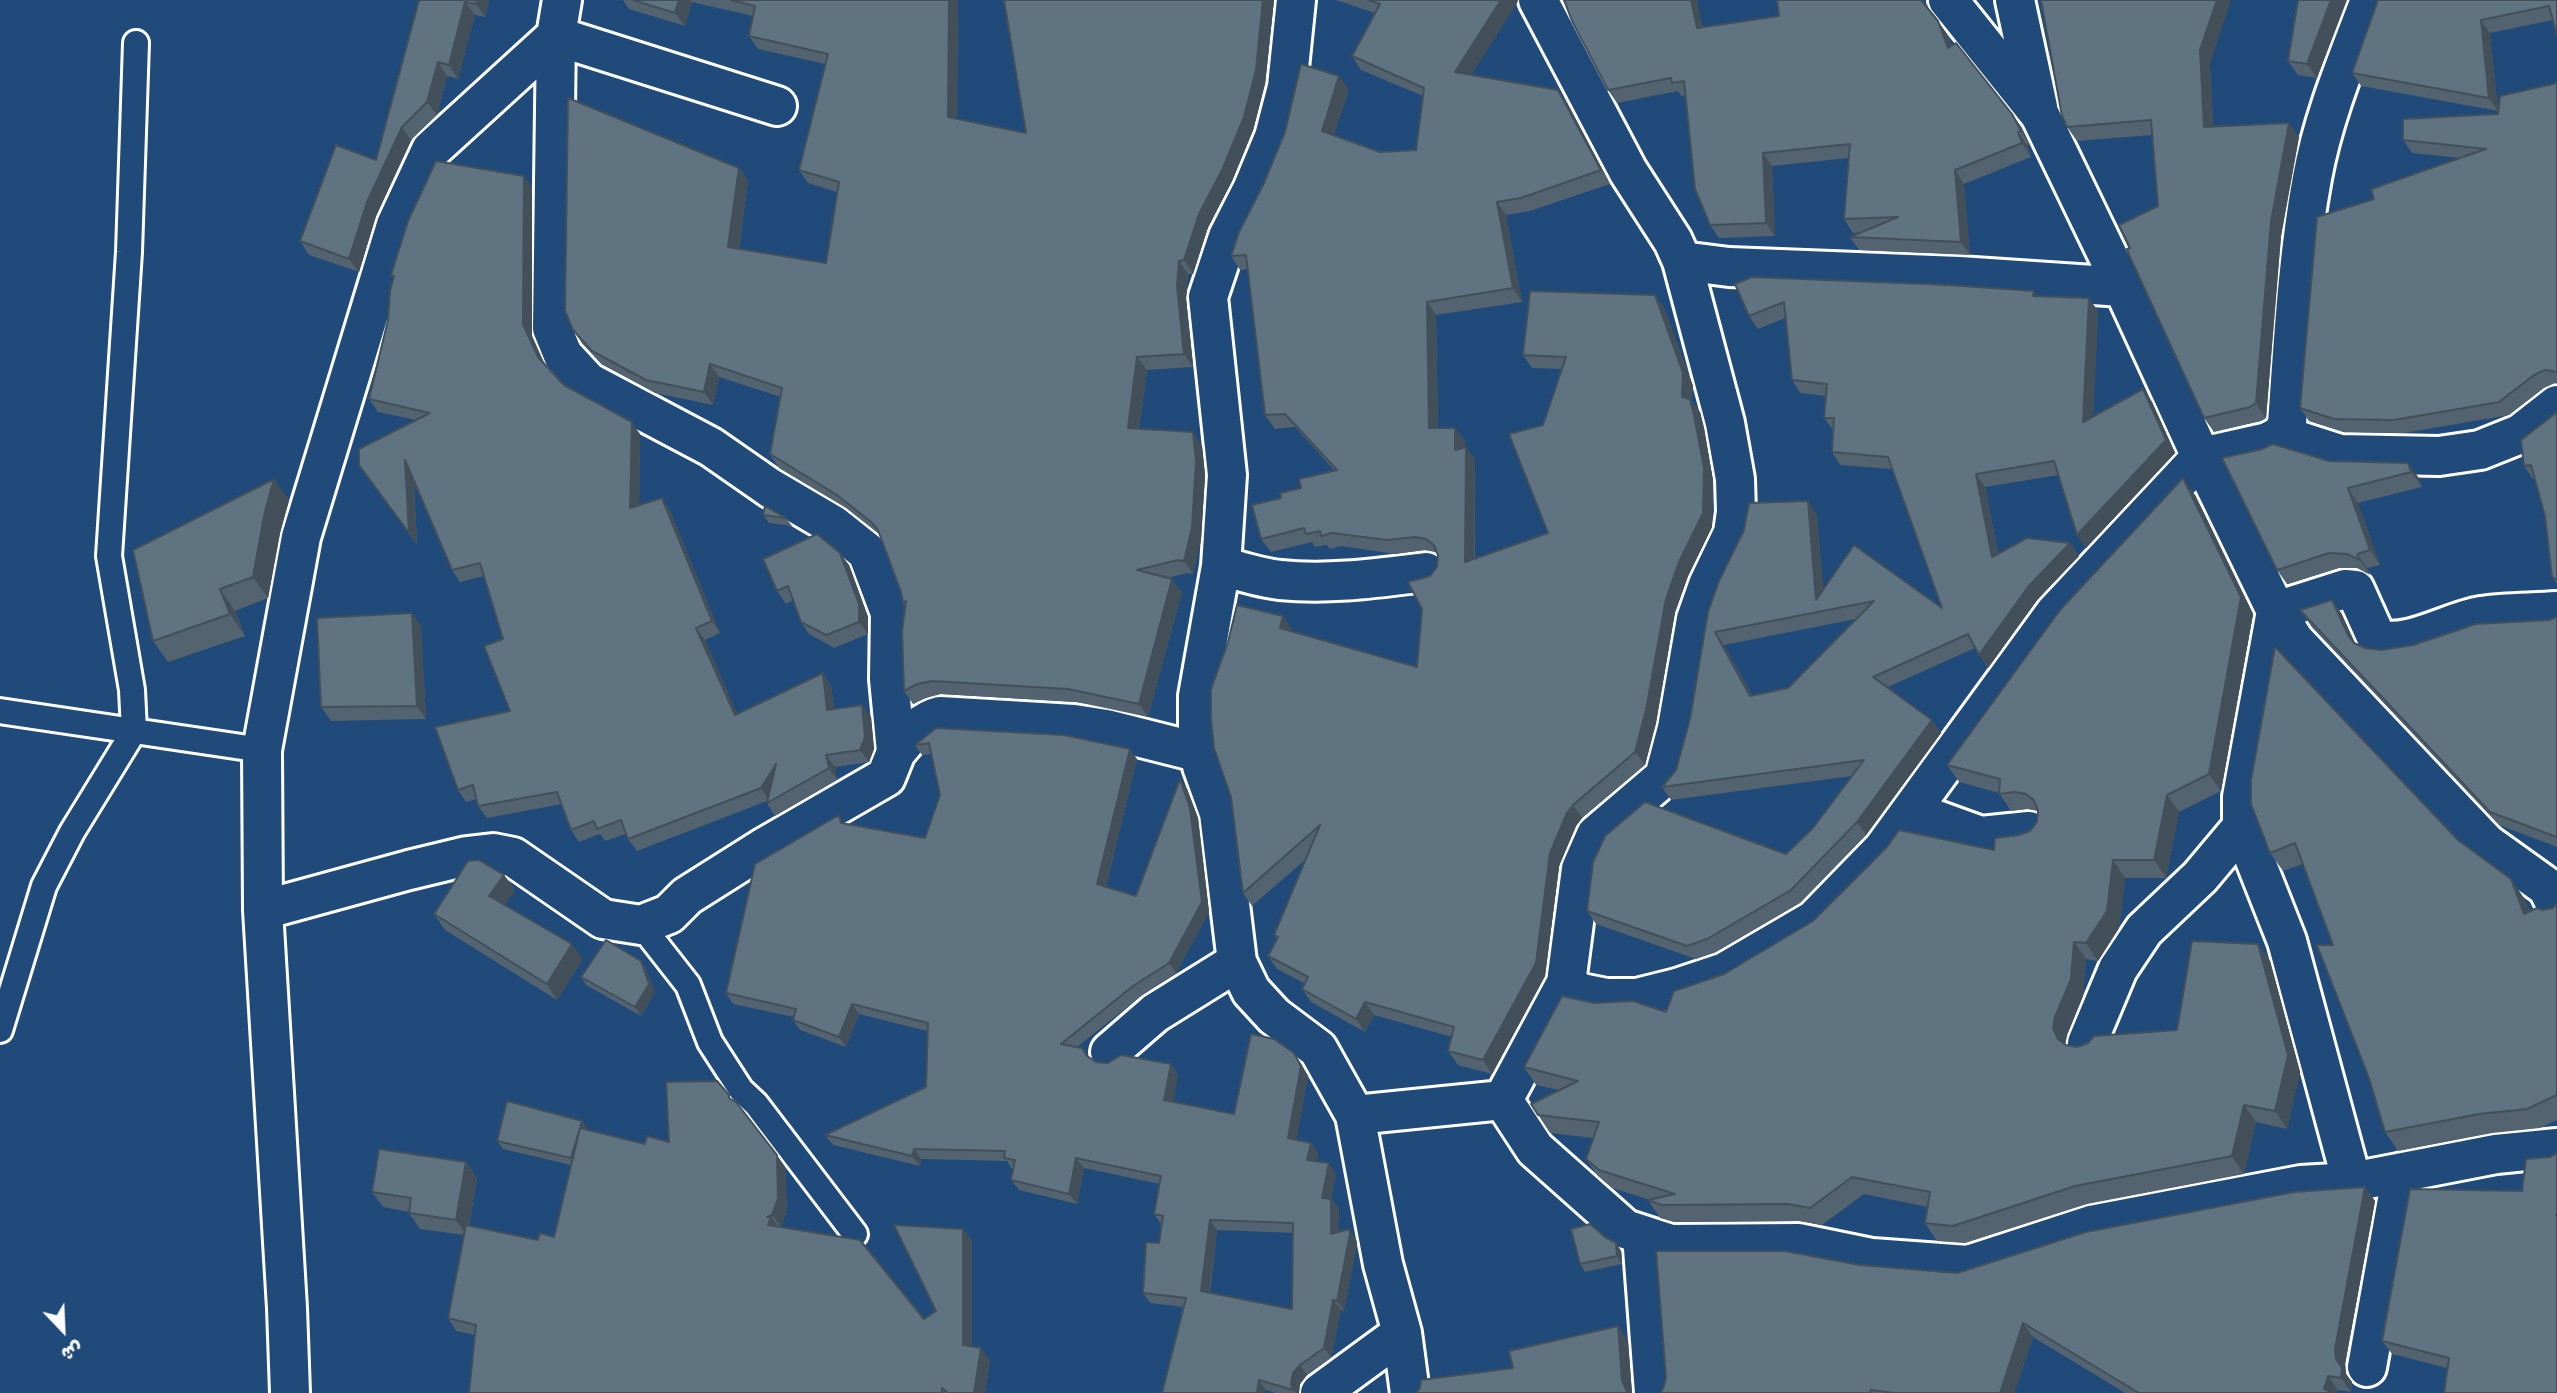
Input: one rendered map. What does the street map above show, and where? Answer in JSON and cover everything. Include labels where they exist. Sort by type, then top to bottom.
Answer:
[{"type":"street","points":[[1296,0],[1287,87],[1274,137],[1252,190],[1228,237],[1208,298],[1227,475],[1221,566],[1198,696],[1198,734],[1202,766],[1219,813],[1237,961],[1251,991],[1274,1016],[1318,1049],[1355,1115],[1383,1264],[1402,1333],[1410,1393]]},
{"type":"street","points":[[1503,1100],[1566,983],[1581,869],[1596,835],[1664,777],[1696,619],[1735,523],[1735,479],[1725,423],[1682,261],[1673,241],[1628,171],[1538,0]]},
{"type":"street","points":[[1948,0],[2040,115],[2201,457],[2276,611],[2294,640],[2487,844],[2554,893]]},
{"type":"street","points":[[2015,0],[2040,115]]},
{"type":"street","points":[[1566,983],[1581,993],[1596,997],[1636,998],[1677,988],[1725,972],[1814,920],[1883,849],[2055,613],[2201,457],[2268,442],[2281,435],[2287,424],[2301,249],[2312,177],[2327,117],[2370,0]]},
{"type":"street","points":[[559,18],[778,106]]},
{"type":"street","points":[[290,1393],[263,910],[262,750],[301,537],[396,225],[431,150],[559,18]]},
{"type":"street","points":[[559,18],[552,328],[563,355],[588,382],[711,447],[770,488],[833,525],[867,552],[890,613],[889,679],[896,752]]},
{"type":"street","points":[[1682,261],[1729,267],[1959,276],[2123,287]]},
{"type":"street","points":[[2281,435],[2340,454],[2439,456],[2480,450],[2520,433],[2557,405]]},
{"type":"street","points":[[1221,566],[1279,580],[1329,582],[1362,581],[1426,572]]},
{"type":"street","points":[[2276,611],[2345,589],[2355,590],[2377,639],[2388,642],[2480,616],[2557,611]]},
{"type":"street","points":[[2276,611],[2242,797],[2242,827],[2287,941],[2352,1182]]},
{"type":"street","points":[[263,910],[409,870],[467,856],[493,853],[513,858],[603,919],[641,925],[669,914],[687,896],[763,848],[886,777],[896,752],[920,725],[930,718],[940,716],[1074,724],[1106,729],[1201,753]]},
{"type":"street","points":[[1912,811],[1981,836],[2029,831]]},
{"type":"street","points":[[2087,1043],[2118,969],[2144,930],[2200,877],[2242,827]]},
{"type":"street","points":[[1110,1052],[1155,1013],[1237,961]]},
{"type":"street","points":[[1355,1115],[1503,1100]]},
{"type":"street","points":[[1503,1100],[1535,1149],[1625,1229],[1671,1244],[1799,1242],[1872,1258],[1968,1265],[2091,1225],[2301,1185],[2352,1182],[2496,1154],[2557,1148]]},
{"type":"street","points":[[2367,1367],[2402,1172]]},
{"type":"street","points":[[1642,1235],[1654,1393]]},
{"type":"street","points":[[1320,1393],[1402,1333]]},
{"type":"lane","points":[[0,1030],[44,886],[72,832],[134,731],[132,690],[109,556],[129,251],[136,43]]},
{"type":"lane","points":[[0,711],[262,750]]},
{"type":"lane","points":[[641,925],[688,985],[710,1042],[741,1090],[756,1104],[855,1234]]},
{"type":"building","points":[[419,0],[477,0],[476,4],[465,2],[449,65],[438,62],[427,102],[402,127],[367,202],[349,259],[300,241],[336,145],[376,160]]},
{"type":"building","points":[[633,0],[679,0],[675,13]]},
{"type":"building","points":[[731,0],[949,0],[948,117],[1026,133],[1004,0],[1263,0],[1256,70],[1244,117],[1223,168],[1199,214],[1184,260],[1179,261],[1177,286],[1184,354],[1137,357],[1128,428],[1193,432],[1196,462],[1192,527],[1184,561],[1178,560],[1137,570],[1172,579],[1139,704],[1068,689],[932,681],[917,684],[904,691],[902,631],[906,601],[903,603],[878,530],[837,495],[770,454],[782,388],[710,364],[704,392],[646,380],[592,351],[573,330],[565,311],[568,98],[739,168],[728,247],[826,263],[839,182],[799,170],[828,54],[749,36],[755,6]]},
{"type":"building","points":[[1368,0],[1501,0],[1455,72],[1558,90],[1601,170],[1521,198],[1497,202],[1513,288],[1427,302],[1429,428],[1455,428],[1455,450],[1466,447],[1465,562],[1548,533],[1509,434],[1543,425],[1566,357],[1523,355],[1530,291],[1655,295],[1683,373],[1682,397],[1690,399],[1704,468],[1703,513],[1679,562],[1666,599],[1646,710],[1635,752],[1567,813],[1550,853],[1536,963],[1483,1060],[1448,1051],[1454,1027],[1365,1002],[1356,1019],[1302,989],[1308,977],[1268,956],[1278,937],[1274,935],[1320,825],[1243,893],[1231,797],[1214,748],[1211,689],[1228,642],[1237,605],[1283,616],[1280,628],[1417,667],[1422,609],[1408,582],[1430,576],[1437,567],[1438,555],[1434,545],[1426,539],[1415,537],[1387,540],[1332,533],[1321,536],[1320,531],[1306,534],[1304,528],[1261,539],[1252,505],[1281,498],[1280,493],[1301,488],[1299,479],[1337,470],[1285,414],[1265,415],[1246,255],[1231,256],[1239,232],[1263,185],[1285,132],[1301,64],[1339,76],[1322,131],[1380,152],[1416,150],[1424,88],[1352,56],[1380,4]]},
{"type":"building","points":[[1564,0],[1691,0],[1697,28],[1779,16],[1777,0],[1921,0],[1938,21],[1948,48],[1956,43],[2012,114],[2021,131],[2018,132],[2022,143],[1955,170],[1961,242],[1850,237],[1898,217],[1844,219],[1850,144],[1763,153],[1766,223],[1710,225],[1695,189],[1684,81],[1672,83],[1671,78],[1608,90]]},
{"type":"building","points":[[2041,0],[2217,0],[2200,50],[2204,127],[2289,123],[2271,222],[2256,403],[2250,407],[2204,418],[2130,257],[2127,249],[2130,248],[2119,225],[2158,206],[2151,120],[2067,127],[2062,116]]},
{"type":"building","points":[[2298,0],[2331,0],[2307,64],[2288,61]]},
{"type":"building","points":[[2378,0],[2557,0],[2557,35],[2549,6],[2481,20],[2489,98],[2352,73]]},
{"type":"building","points":[[2557,83],[2557,372],[2545,370],[2534,375],[2499,402],[2394,420],[2334,419],[2300,408],[2317,217],[2374,199],[2371,189],[2486,149],[2403,140],[2403,119],[2498,114],[2500,96]]},
{"type":"building","points":[[436,161],[524,176],[523,324],[538,357],[564,385],[632,422],[630,508],[662,498],[712,621],[696,628],[735,715],[823,673],[827,710],[862,705],[865,737],[860,750],[826,755],[829,768],[767,803],[776,764],[761,788],[628,839],[621,820],[597,829],[594,821],[571,830],[557,792],[478,806],[473,785],[458,790],[435,727],[510,711],[484,646],[503,639],[480,563],[452,570],[405,460],[409,533],[359,465],[359,449],[430,413],[369,399],[388,320],[394,276],[391,275],[408,221]]},
{"type":"building","points":[[1752,277],[1949,285],[2034,291],[2033,296],[2089,298],[2083,422],[2143,389],[2166,440],[2077,535],[2054,461],[1976,474],[1992,557],[2027,538],[2070,543],[2028,587],[1979,655],[1968,634],[1873,677],[1932,720],[1857,822],[1791,890],[1707,939],[1687,946],[1587,911],[1593,862],[1605,836],[1645,802],[1786,854],[1813,828],[1864,760],[1662,787],[1676,770],[1690,719],[1708,612],[1719,581],[1744,530],[1749,503],[1808,501],[1816,600],[1854,545],[1942,608],[1888,457],[1832,452],[1834,418],[1824,418],[1827,384],[1792,380],[1784,302],[1749,316],[1735,284]],"holes":[[[1874,601],[1788,688],[1750,696],[1715,632]]]},
{"type":"building","points":[[2557,412],[2557,580],[2552,577],[2545,516],[2531,465],[2524,466],[2521,440]]},
{"type":"building","points":[[2273,444],[2329,461],[2408,463],[2411,472],[2348,488],[2370,550],[2357,554],[2360,560],[2347,554],[2329,553],[2277,570],[2222,458]]},
{"type":"building","points":[[2183,478],[2241,597],[2209,774],[2167,795],[2154,860],[2113,860],[2107,911],[2086,943],[2074,942],[2071,979],[2053,1028],[2058,1039],[2066,1045],[2077,1047],[2088,1043],[2094,1036],[2177,1030],[2192,941],[2258,944],[2288,1055],[2275,1111],[2244,1105],[2232,1156],[2075,1186],[1953,1226],[1925,1223],[1930,1192],[1852,1177],[1810,1208],[1787,1204],[1662,1205],[1648,1200],[1675,1194],[1599,1170],[1586,1159],[1599,1122],[1538,1115],[1531,1104],[1578,1081],[1524,1067],[1562,996],[1594,1003],[1633,1001],[1666,1012],[1674,991],[1724,974],[1813,921],[1887,847],[1899,830],[1994,850],[1995,838],[2030,831],[2037,822],[2038,811],[2034,800],[2026,794],[2015,792],[1999,794],[2000,779],[1947,765],[2060,610]]},
{"type":"building","points":[[274,479],[253,577],[220,589],[230,614],[153,641],[133,550]]},
{"type":"building","points":[[765,506],[786,518],[763,515]]},
{"type":"building","points":[[817,534],[840,553],[859,604],[859,622],[826,635],[801,622],[788,586],[777,591],[763,559]]},
{"type":"building","points":[[2332,600],[2354,643],[2381,650],[2413,645],[2476,624],[2549,620],[2557,617],[2557,837],[2490,812],[2300,610]]},
{"type":"building","points":[[412,613],[417,706],[321,707],[317,618]]},
{"type":"building","points":[[2275,647],[2458,840],[2511,879],[2524,914],[2537,908],[2553,908],[2557,903],[2557,1095],[2527,1109],[2479,1114],[2385,1132],[2369,1078],[2317,945],[2333,945],[2295,843],[2270,853],[2251,804],[2251,780]]},
{"type":"building","points":[[936,728],[1064,735],[1130,749],[1097,884],[1136,896],[1180,779],[1190,808],[1202,902],[1169,963],[1133,986],[1061,1044],[1082,1048],[1087,1056],[1096,1062],[1108,1063],[1121,1055],[1171,1064],[1164,1100],[1234,1114],[1251,1034],[1274,1039],[1294,1053],[1301,1066],[1288,1138],[1311,1143],[1307,1160],[1329,1163],[1322,1198],[1331,1199],[1331,1234],[1349,1229],[1350,1234],[1337,1301],[1333,1300],[1324,1348],[1293,1373],[1293,1390],[1259,1380],[1257,1393],[1162,1393],[1186,1298],[1143,1293],[1146,1242],[1159,1243],[1163,1216],[1154,1214],[1161,1176],[1076,1158],[1069,1194],[1011,1180],[1015,1160],[1004,1158],[1005,1151],[914,1149],[912,1156],[825,1135],[926,1087],[928,1023],[852,1004],[839,1037],[793,1020],[796,1009],[726,993],[755,864],[839,815],[841,823],[925,838],[940,795],[929,743],[915,745]],"holes":[[[1210,1220],[1293,1223],[1292,1309],[1201,1291]]]},
{"type":"building","points":[[479,860],[504,875],[489,896],[572,944],[547,984],[434,914],[468,861]]},
{"type":"building","points":[[606,940],[641,961],[649,984],[635,1007],[581,977]]},
{"type":"building","points":[[717,1081],[777,1155],[778,1198],[772,1215],[767,1217],[771,1217],[768,1225],[860,1240],[924,1319],[936,1311],[894,1225],[963,1229],[963,1345],[981,1348],[974,1393],[948,1393],[942,1388],[942,1393],[469,1393],[476,1325],[448,1318],[466,1225],[538,1240],[540,1233],[554,1237],[580,1128],[645,1144],[647,1136],[669,1142],[666,1082]]},
{"type":"building","points":[[507,1101],[582,1121],[571,1158],[497,1141]]},
{"type":"building","points":[[379,1149],[466,1162],[456,1220],[409,1213],[411,1198],[372,1192]]},
{"type":"building","points":[[2557,1153],[2557,1393],[2444,1393],[2449,1358],[2382,1341],[2410,1189],[2522,1191],[2526,1159],[2550,1157]]},
{"type":"building","points":[[2365,1187],[2335,1349],[2336,1359],[2342,1368],[2341,1378],[2328,1376],[2324,1389],[2334,1393],[2139,1393],[2023,1323],[2000,1393],[1894,1393],[1871,1390],[1870,1393],[1660,1393],[1666,1378],[1656,1251],[1785,1251],[1860,1265],[1957,1273],[2086,1232],[2294,1192]]},
{"type":"building","points":[[1590,1224],[1616,1243],[1617,1256],[1580,1264],[1571,1229]]},
{"type":"building","points":[[1618,1326],[1622,1380],[1629,1393],[1416,1393],[1421,1380],[1513,1368],[1509,1351]]}]
